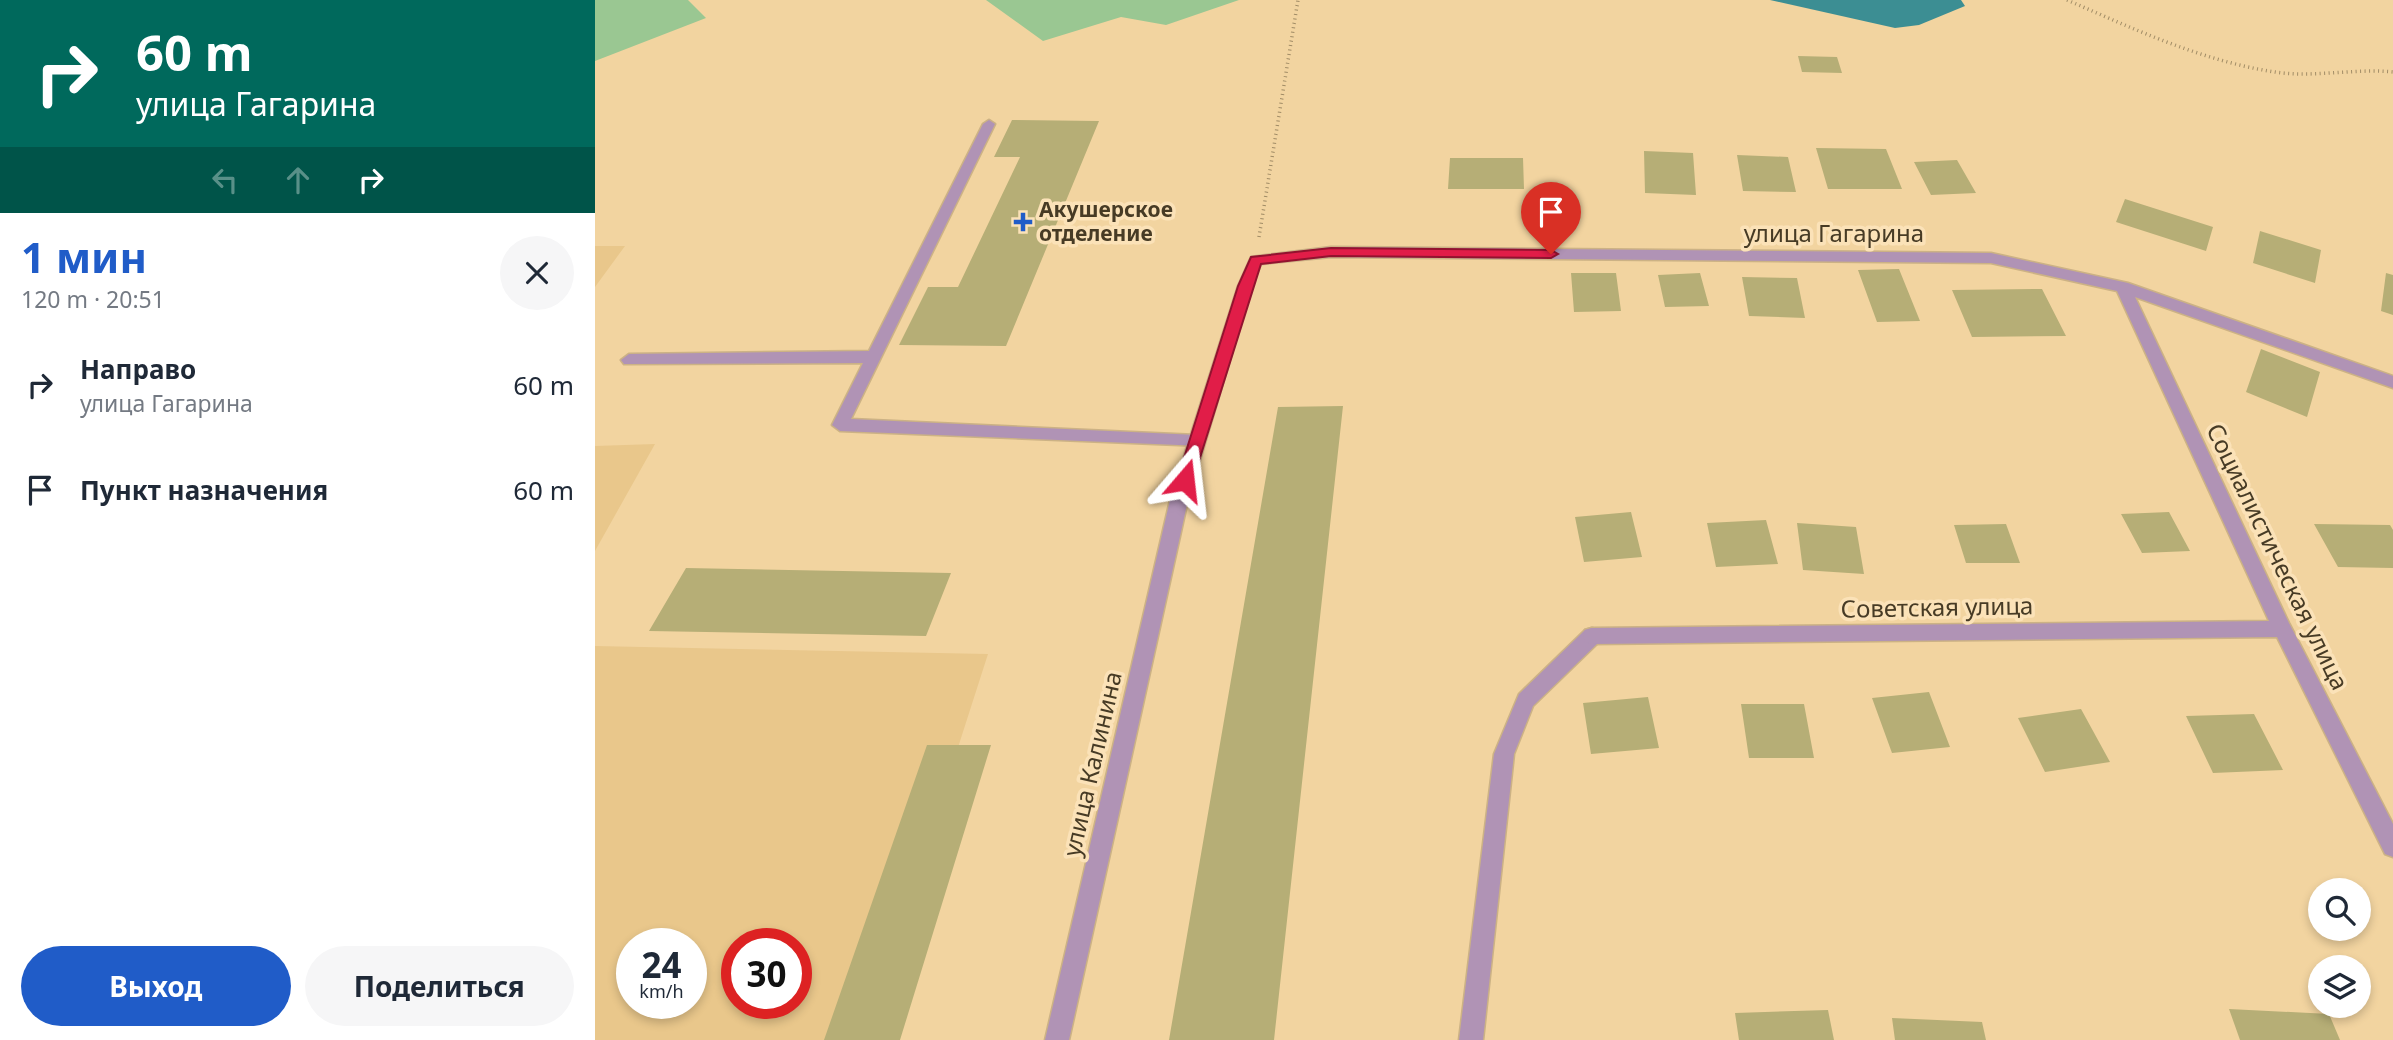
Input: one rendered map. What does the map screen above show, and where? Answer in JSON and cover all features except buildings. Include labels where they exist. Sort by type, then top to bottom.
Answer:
[{"type":"street","points":[[989,124],[840,425],[1197,441]]},
{"type":"street","name":"улица Гагарина","points":[[1256,260],[1331,252],[1991,258],[2123,287],[2393,382]]},
{"type":"street","name":"улица Калинина","points":[[1057,1040],[1179,500],[1245,286],[1256,260]]},
{"type":"street","name":"Социалистическая улица","points":[[2123,287],[2282,629],[2393,846]]},
{"type":"street","points":[[629,360],[873,357]]},
{"type":"street","name":"Советская улица","points":[[1471,1040],[1504,754],[1526,700],[1592,636],[2282,629]]},
{"type":"path","points":[[2067,0],[2186,50],[2277,72],[2377,69],[2393,72]]},
{"type":"path","points":[[1256,260],[1299,1]]},
{"type":"shaded area","points":[[595,246],[625,246],[595,287]]},
{"type":"shaded area","points":[[655,444],[595,551],[595,446]]},
{"type":"shaded area","points":[[595,646],[988,654],[864,1040],[595,1040]]},
{"type":"green space","points":[[595,0],[688,0],[706,18],[595,61]]},
{"type":"green space","points":[[986,0],[1239,0],[1166,25],[1121,17],[1043,41]]},
{"type":"water","points":[[1770,0],[1961,0],[1965,6],[1919,25],[1895,28]]},
{"type":"place","name":"Акушерское отделение","points":[[1023,222]]},
{"type":"route","points":[[1185,480],[1245,286],[1256,260],[1331,252],[1551,254]]}]
